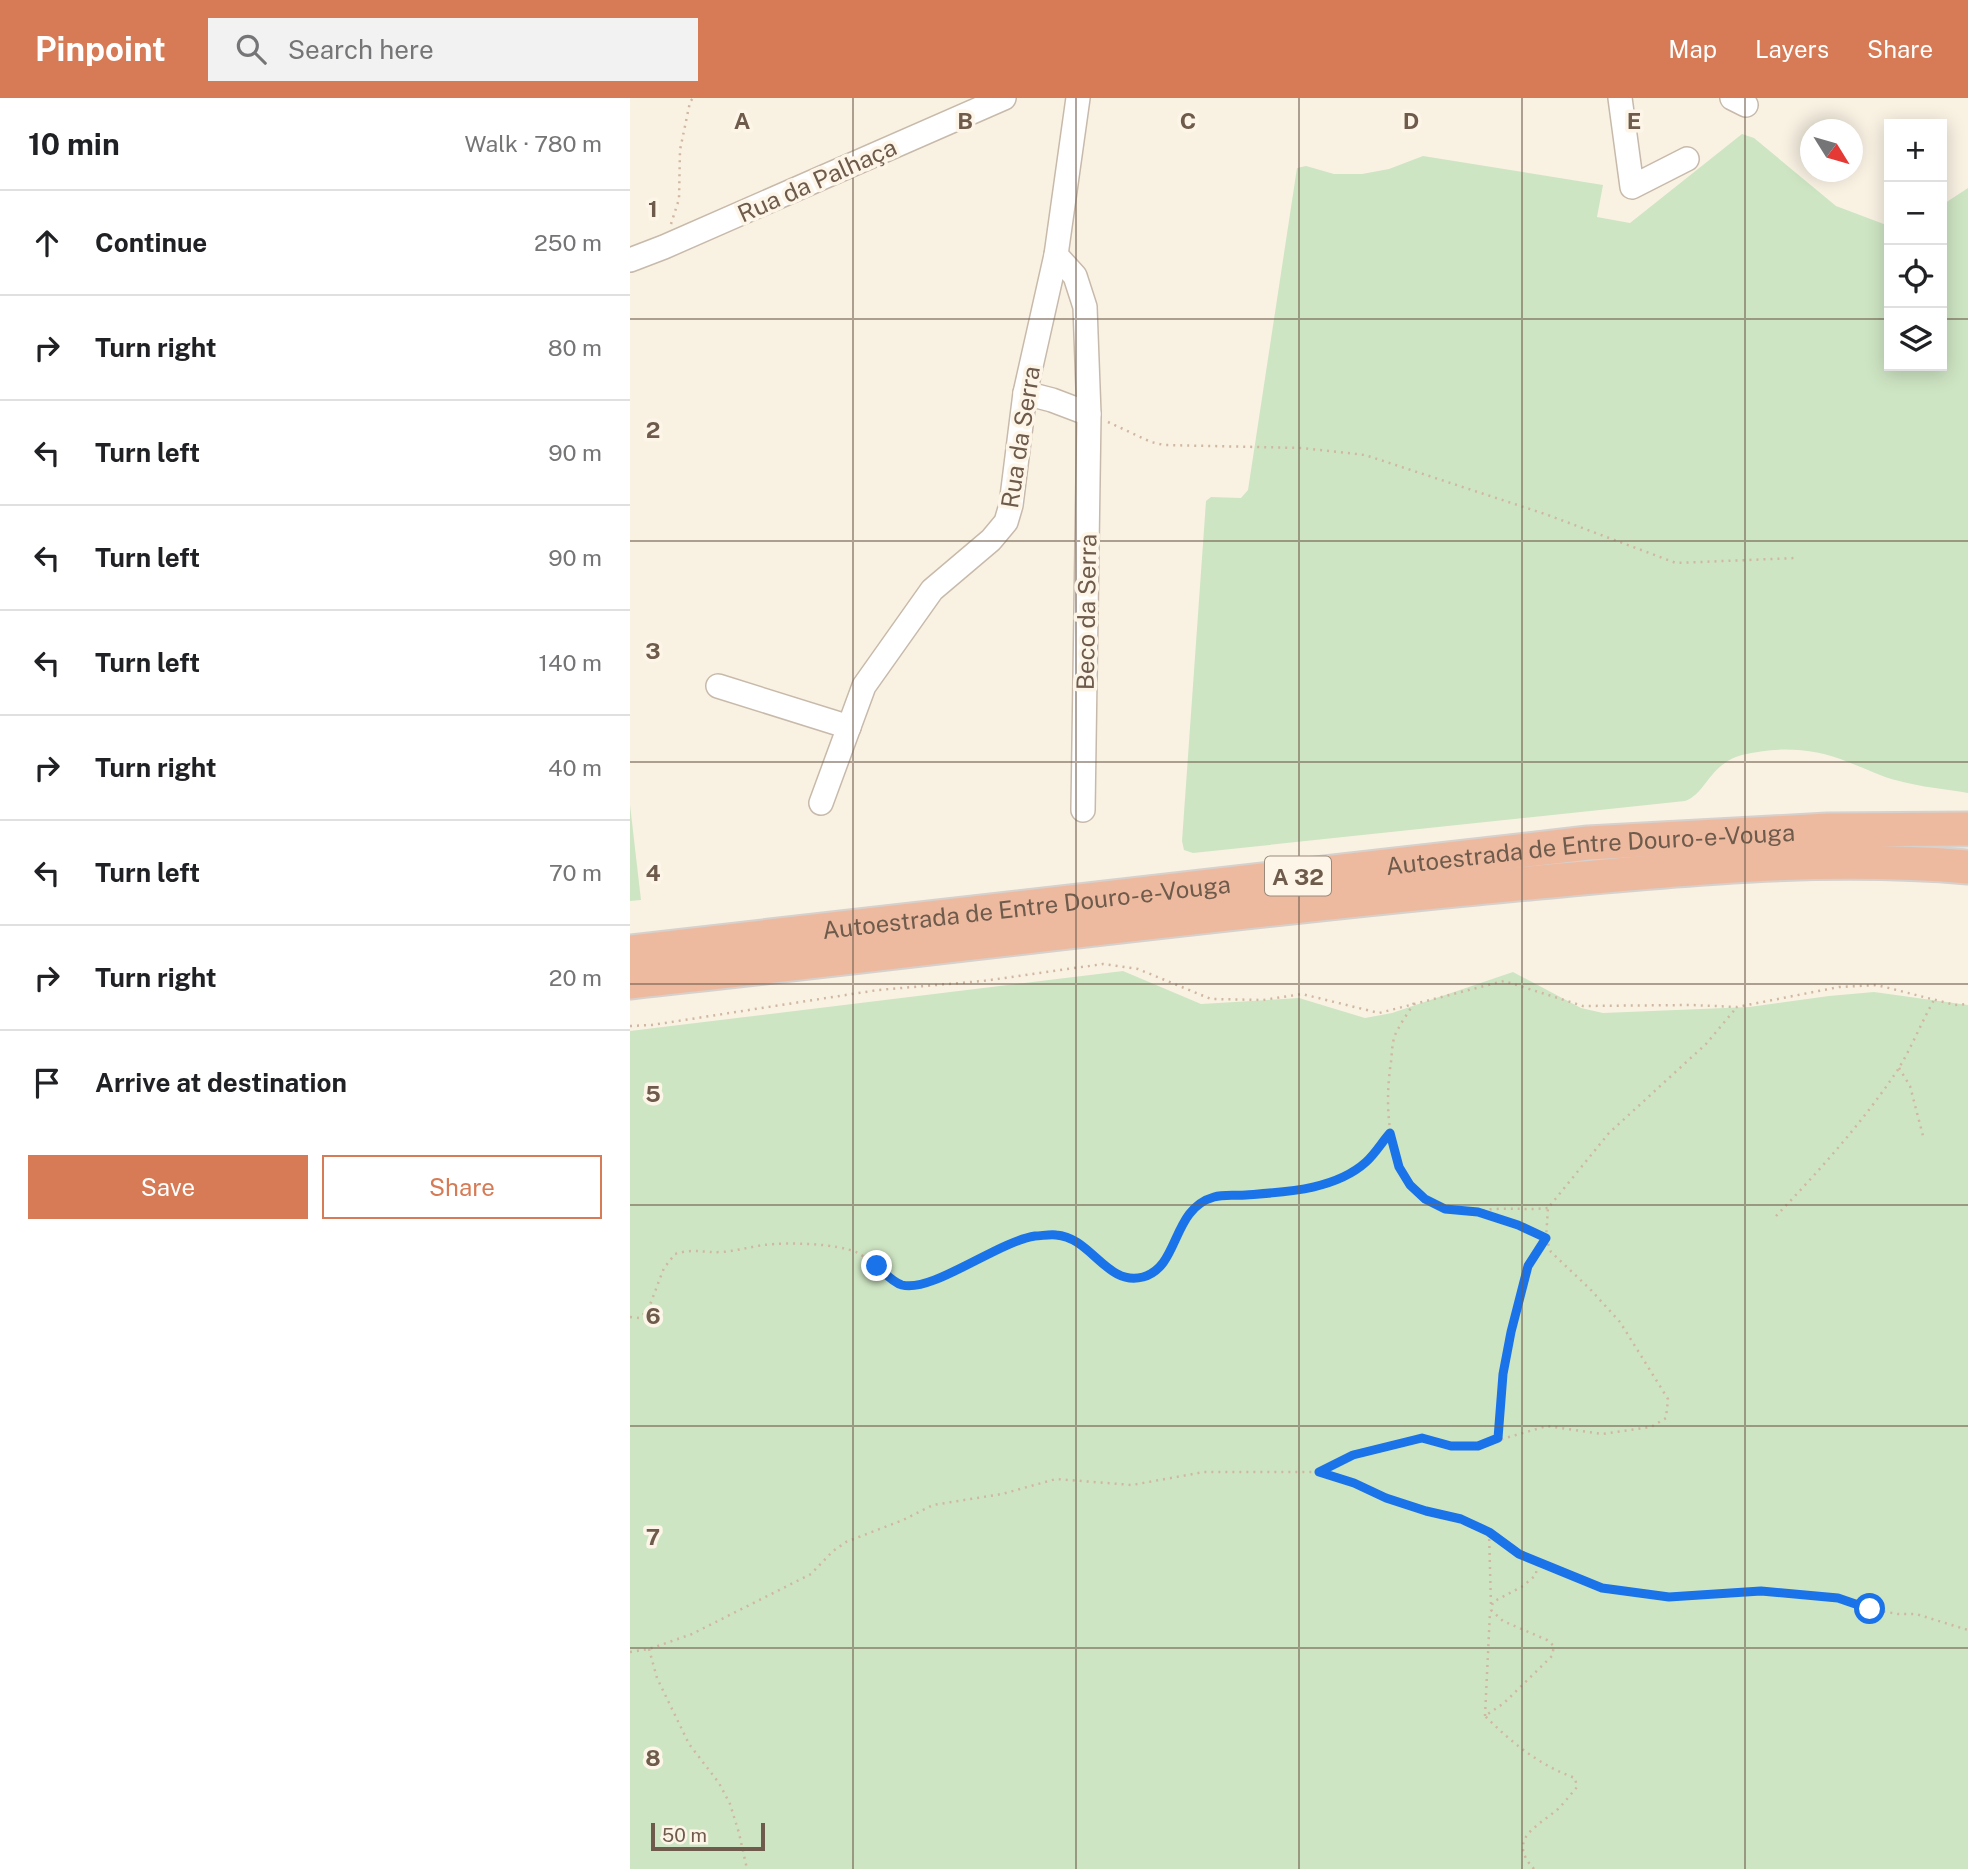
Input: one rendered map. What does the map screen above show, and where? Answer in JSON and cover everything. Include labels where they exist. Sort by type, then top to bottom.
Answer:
[{"type":"highway","name":"Autoestrada de Entre Douro-e-Vouga","points":[[630,952],[1588,843],[1827,830],[1968,829]]},
{"type":"highway","name":"Autoestrada de Entre Douro-e-Vouga","points":[[630,982],[1198,915],[1649,872],[1845,862],[1968,867]]},
{"type":"street","name":"Rua da Palhaça","points":[[630,260],[1004,98]]},
{"type":"street","name":"Rua da Serra","points":[[821,803],[864,687],[932,590],[990,540],[1006,522],[1011,505],[1025,393],[1056,255],[1078,98]]},
{"type":"street","points":[[1620,98],[1632,187],[1687,159]]},
{"type":"street","name":"Beco da Serra","points":[[1056,255],[1075,276],[1085,307],[1089,414],[1083,810]]},
{"type":"street","points":[[1025,393],[1089,414]]},
{"type":"street","points":[[718,686],[849,727]]},
{"type":"path","points":[[664,247],[679,199],[680,150],[693,98]]},
{"type":"path","points":[[1089,414],[1151,442],[1164,444],[1302,448],[1365,455],[1545,514],[1676,563],[1796,558]]},
{"type":"path","points":[[630,1026],[652,1025],[878,990],[983,981],[1103,964],[1138,969],[1211,999],[1263,1000],[1302,994],[1378,1013],[1504,981],[1583,1006],[1691,1004],[1737,1007],[1839,987],[1877,985],[1955,1005],[1968,1004]]},
{"type":"path","points":[[1776,1216],[1853,1129],[1899,1068],[1934,999]]},
{"type":"path","points":[[1415,1003],[1394,1038],[1386,1088],[1390,1133],[1399,1167],[1410,1185],[1445,1209],[1478,1212],[1548,1208]]},
{"type":"path","points":[[1319,1472],[1353,1455],[1422,1438],[1451,1446],[1478,1446],[1498,1438],[1547,1426],[1602,1434],[1651,1427],[1666,1418],[1668,1399],[1620,1322],[1590,1289],[1550,1252],[1546,1238],[1548,1208],[1609,1133],[1706,1044],[1737,1007]]},
{"type":"path","points":[[1899,1068],[1910,1086],[1923,1136]]},
{"type":"path","points":[[630,1318],[639,1318],[648,1310],[664,1269],[675,1254],[698,1249],[717,1252],[766,1245],[830,1247],[856,1252],[901,1285],[919,1287],[1013,1242],[1058,1235],[1079,1243],[1113,1273],[1127,1280],[1144,1277],[1158,1270],[1168,1255],[1185,1217],[1201,1204],[1213,1197],[1297,1190],[1341,1179],[1368,1161],[1390,1133]]},
{"type":"path","points":[[1478,1212],[1518,1225],[1546,1238]]},
{"type":"path","points":[[1498,1438],[1503,1374],[1511,1332],[1528,1266],[1546,1238]]},
{"type":"path","points":[[630,1652],[649,1649],[692,1634],[811,1574],[833,1551],[846,1542],[933,1506],[1002,1494],[1056,1479],[1132,1485],[1204,1472],[1319,1472],[1354,1483],[1386,1498],[1461,1519],[1489,1532],[1519,1554],[1602,1588],[1669,1597],[1761,1591],[1838,1598],[1870,1609],[1916,1614],[1968,1630]]},
{"type":"path","points":[[1485,1716],[1491,1610],[1489,1532]]},
{"type":"path","points":[[1491,1610],[1493,1602],[1523,1586],[1536,1575],[1537,1561]]},
{"type":"path","points":[[1485,1716],[1504,1703],[1546,1664],[1552,1656],[1554,1646],[1547,1640],[1503,1621],[1491,1610]]},
{"type":"path","points":[[649,1649],[657,1678],[689,1744],[719,1783],[730,1804],[747,1869]]},
{"type":"path","points":[[1485,1716],[1520,1748],[1550,1769],[1574,1778],[1577,1787],[1560,1807],[1528,1832],[1522,1844],[1524,1858],[1534,1869]]},
{"type":"green space","points":[[1742,134],[1754,138],[1800,176],[1800,182],[1807,182],[1836,206],[1884,224],[1884,371],[1947,371],[1947,202],[1968,188],[1968,793],[1892,779],[1835,757],[1809,751],[1769,750],[1731,759],[1715,772],[1698,792],[1685,801],[1193,853],[1184,850],[1182,841],[1206,501],[1211,497],[1241,498],[1248,490],[1297,168],[1306,166],[1334,174],[1362,174],[1389,169],[1423,156],[1603,185],[1597,217],[1630,223]]},
{"type":"green space","points":[[630,805],[641,900],[630,901]]},
{"type":"green space","points":[[1123,971],[1201,1004],[1299,998],[1365,1018],[1392,1013],[1513,972],[1581,1008],[1603,1013],[1749,1007],[1874,992],[1968,1005],[1968,1869],[630,1869],[630,1031]]},
{"type":"route","points":[[877,1266],[901,1285],[919,1287],[1013,1242],[1058,1235],[1079,1243],[1113,1273],[1127,1280],[1144,1277],[1158,1270],[1168,1255],[1185,1217],[1201,1204],[1213,1197],[1297,1190],[1341,1179],[1368,1161],[1390,1133],[1399,1167],[1410,1185],[1425,1199],[1445,1209],[1478,1212],[1518,1225],[1546,1238],[1528,1266],[1511,1332],[1503,1374],[1498,1438],[1478,1446],[1451,1446],[1422,1438],[1353,1455],[1319,1472],[1354,1483],[1386,1498],[1461,1519],[1489,1532],[1519,1554],[1602,1588],[1669,1597],[1761,1591],[1838,1598],[1870,1609]]}]
